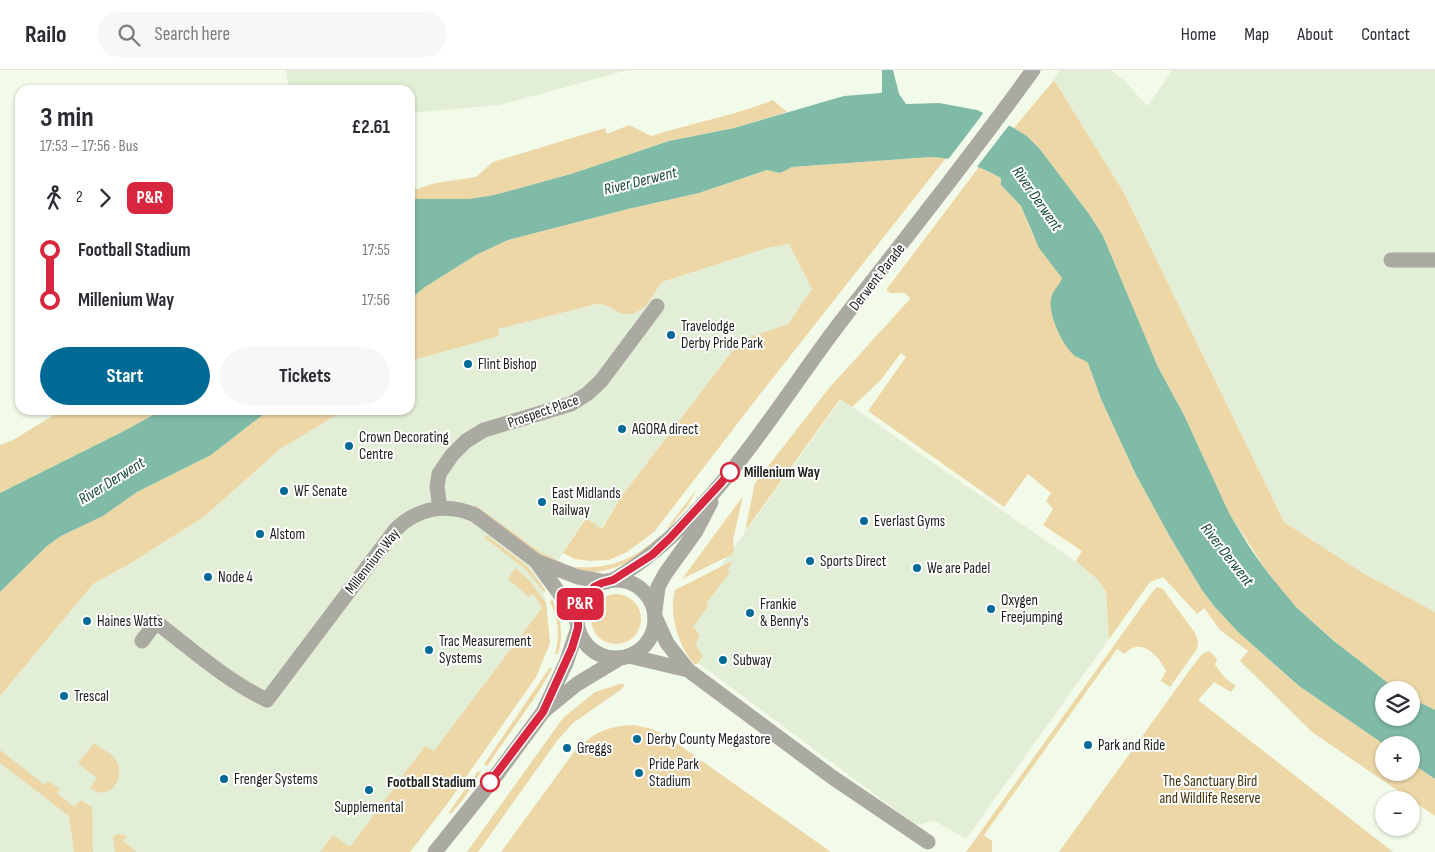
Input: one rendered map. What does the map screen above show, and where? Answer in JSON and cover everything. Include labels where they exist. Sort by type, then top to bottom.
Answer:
[{"type":"street","name":"Derwent Parade","points":[[609,581],[644,561],[662,547],[721,483],[1033,70]]},
{"type":"street","points":[[1392,260],[1435,260]]},
{"type":"street","name":"Prospect Place","points":[[440,508],[438,487],[440,474],[461,445],[472,436],[484,430],[572,404],[581,399],[601,381],[657,306]]},
{"type":"street","name":"Derwent Parade","points":[[655,614],[658,587],[666,572],[696,531],[721,483]]},
{"type":"street","name":"Millennium Way","points":[[142,641],[156,622],[208,662],[267,700],[396,529],[405,520],[416,514],[440,508],[457,509],[475,515],[536,561],[578,577],[609,581]]},
{"type":"street","name":"Millennium Way","points":[[536,561],[567,604],[578,625]]},
{"type":"street","points":[[436,851],[495,777],[543,712],[566,663],[578,625],[579,608],[585,596],[594,587],[609,581],[624,581],[640,588],[648,596],[667,643],[688,670],[832,777],[928,842]]},
{"type":"street","points":[[543,712],[577,684],[624,657],[639,651],[647,644],[654,628],[655,614]]},
{"type":"street","points":[[578,625],[583,640],[591,650],[603,656],[624,657],[688,670]]},
{"type":"shaded area","points":[[286,70],[628,70],[500,105],[415,113],[415,85],[288,85]]},
{"type":"shaded area","points":[[1060,70],[1110,70],[1125,81],[1147,106],[1173,70],[1435,70],[1435,612],[1363,573],[1284,522],[1124,193],[1054,80]]},
{"type":"shaded area","points":[[789,244],[812,289],[788,325],[740,341],[621,497],[601,529],[585,518],[542,586],[546,603],[550,643],[536,677],[447,804],[410,852],[0,852],[0,696],[93,584],[131,563],[205,516],[280,449],[337,415],[415,415],[415,360],[499,335],[497,329],[598,304],[605,305],[613,310],[645,307],[662,282],[767,248]]},
{"type":"shaded area","points":[[841,399],[1078,563],[1098,580],[1106,593],[1109,639],[966,839],[935,821],[916,825],[690,657],[676,628]]},
{"type":"green space","points":[[1054,80],[1124,193],[1284,522],[1363,573],[1435,612],[1435,710],[1420,702],[1420,681],[1385,681],[1345,650],[1296,607],[1268,573],[1229,513],[1184,415],[1158,367],[1103,236],[1089,214],[1039,148],[1027,136],[1014,128]]},
{"type":"green space","points":[[773,100],[787,112],[734,128],[669,141],[571,174],[494,195],[469,199],[415,199],[415,189],[436,183],[476,177],[493,162],[605,128],[607,134],[629,125],[651,136],[743,111]]},
{"type":"green space","points":[[931,157],[946,158],[654,532],[627,552],[609,560],[590,561],[575,559],[563,553],[586,518],[602,529],[621,497],[740,341],[788,324],[812,289],[789,244],[767,248],[662,282],[645,307],[633,314],[622,314],[605,305],[597,304],[498,329],[499,336],[415,360],[415,295],[476,255],[508,240],[699,193],[768,170],[780,173],[792,167]]},
{"type":"green space","points":[[979,167],[1001,178],[1001,185],[1021,206],[1033,235],[1062,278],[1057,289],[1077,358],[1085,359],[1088,363],[1101,399],[1135,473],[1202,590],[1238,632],[1299,686],[1375,738],[1375,775],[1312,732],[1240,661],[1248,651],[1220,630],[1204,608],[1197,614],[1163,577],[1150,582],[1109,639],[1106,592],[1098,580],[1076,561],[1082,551],[1043,525],[1053,509],[1046,501],[1051,493],[1028,474],[1004,507],[868,411],[906,357],[901,353],[880,381],[852,407],[840,399],[745,531],[755,483],[829,388],[910,299],[905,293],[891,293],[886,290]]},
{"type":"green space","points":[[54,415],[153,415],[0,493],[0,445],[13,440]]},
{"type":"green space","points":[[263,415],[337,415],[280,449],[205,516],[131,563],[93,584],[0,696],[0,592],[47,546],[61,536],[103,516],[137,492],[211,455]]},
{"type":"green space","points":[[697,489],[687,507],[668,529],[667,528]]},
{"type":"green space","points":[[743,496],[733,540],[734,551],[731,555],[682,579]]},
{"type":"green space","points":[[475,505],[540,552],[565,564],[549,561],[474,508]]},
{"type":"green space","points":[[486,535],[526,565],[546,591],[544,592],[525,569],[484,537]]},
{"type":"green space","points":[[660,536],[655,544],[638,557],[618,567],[588,572],[573,567],[599,567],[620,562],[640,552]]},
{"type":"green space","points":[[730,562],[732,563],[727,570],[730,572],[706,604],[708,606],[693,627],[700,635],[696,643],[703,656],[697,664],[694,664],[684,648],[676,629],[673,609],[675,590]]},
{"type":"green space","points":[[515,568],[528,579],[546,603],[550,643],[536,677],[447,804],[410,852],[320,852],[333,835],[350,847],[425,746],[434,751],[542,608],[534,595],[531,594],[529,597],[508,579]]},
{"type":"green space","points":[[1157,587],[1163,589],[1195,633],[1198,641],[1197,649],[1170,687],[1161,681],[1166,671],[1154,654],[1137,647],[1125,654],[1117,649],[984,835],[992,841],[992,852],[966,852],[1153,591]]},
{"type":"green space","points":[[616,594],[626,596],[634,601],[639,609],[641,619],[639,629],[634,637],[626,642],[616,644],[606,642],[598,637],[593,629],[591,619],[593,609],[598,601],[606,596]]},
{"type":"green space","points":[[552,599],[558,612],[561,626],[558,654],[555,654],[558,628],[550,602]]},
{"type":"green space","name":"The Sanctuary Bird and Wildlife Reserve","points":[[1209,651],[1217,659],[1215,665],[1226,679],[1236,686],[1231,692],[1214,682],[1198,700],[1393,852],[1059,852],[1189,671],[1202,654]]},
{"type":"green space","points":[[550,667],[552,669],[538,693],[487,766],[484,764]]},
{"type":"green space","points":[[624,684],[623,688],[573,723],[557,741],[478,852],[467,852],[563,718],[595,692]]},
{"type":"green space","name":"Pride Park Stadium","points":[[634,725],[652,729],[668,737],[831,852],[501,852],[581,745],[594,735],[608,729]]},
{"type":"green space","points":[[94,743],[114,757],[119,769],[116,783],[103,793],[90,788],[97,778],[78,763]]},
{"type":"green space","points":[[0,750],[45,785],[48,781],[60,789],[57,793],[74,807],[81,800],[92,807],[93,852],[74,852],[69,816],[0,763]]},
{"type":"green space","points":[[1420,769],[1435,779],[1435,816],[1420,806],[1420,791],[1398,791],[1384,781],[1420,781]]},
{"type":"green space","points":[[478,771],[481,772],[465,797],[451,814],[449,812]]},
{"type":"green space","points":[[118,834],[127,836],[123,841],[137,852],[115,852],[113,837]]},
{"type":"water","name":"River Derwent","points":[[882,70],[893,70],[899,94],[906,104],[939,103],[977,110],[1014,128],[1027,136],[1039,148],[1089,214],[1103,236],[1158,367],[1184,415],[1229,513],[1250,548],[1296,607],[1334,641],[1385,681],[1375,681],[1375,726],[1420,726],[1420,702],[1435,710],[1435,779],[1420,769],[1420,736],[1375,736],[1375,738],[1299,686],[1238,632],[1202,590],[1135,473],[1101,399],[1088,363],[1070,351],[1057,329],[1052,313],[1051,298],[1062,278],[1039,248],[1021,206],[1001,185],[1001,178],[993,174],[976,166],[958,161],[931,157],[792,167],[780,173],[767,170],[699,193],[508,240],[476,255],[415,295],[415,199],[469,199],[494,195],[571,174],[669,141],[734,128],[844,96],[881,93]]},
{"type":"water","name":"River Derwent","points":[[153,415],[263,415],[211,455],[137,492],[103,516],[61,536],[47,546],[0,592],[0,493]]},
{"type":"pier","points":[[985,111],[1010,124],[976,168],[947,161]]},
{"type":"bus line","name":"P&R","points":[[490,782],[543,712],[572,648],[578,628],[578,612],[585,596],[590,590],[613,580],[644,561],[662,547],[730,472]]},
{"type":"place","name":"Travelodge Derby Pride Park","points":[[671,335]]},
{"type":"place","name":"Flint Bishop","points":[[468,364]]},
{"type":"place","name":"AGORA direct","points":[[622,429]]},
{"type":"place","name":"Crown Decorating Centre","points":[[349,446]]},
{"type":"place","name":"Millenium Way","points":[[730,472]]},
{"type":"place","name":"WF Senate","points":[[284,491]]},
{"type":"place","name":"East Midlands Railway","points":[[542,502]]},
{"type":"place","name":"Everlast Gyms","points":[[864,521]]},
{"type":"place","name":"Alstom","points":[[260,534]]},
{"type":"place","name":"Sports Direct","points":[[810,561]]},
{"type":"place","name":"We are Padel","points":[[917,568]]},
{"type":"place","name":"Node 4","points":[[208,577]]},
{"type":"place","name":"Oxygen Freejumping","points":[[991,609]]},
{"type":"place","name":"Frankie & Benny's","points":[[750,613]]},
{"type":"place","name":"Haines Watts","points":[[87,621]]},
{"type":"place","name":"Trac Measurement Systems","points":[[429,650]]},
{"type":"place","name":"Subway","points":[[723,660]]},
{"type":"place","name":"Trescal","points":[[64,696]]},
{"type":"place","name":"Derby County Megastore","points":[[637,739]]},
{"type":"place","name":"Park and Ride","points":[[1088,745]]},
{"type":"place","name":"Greggs","points":[[567,748]]},
{"type":"place","name":"Pride Park Stadium","points":[[639,773]]},
{"type":"place","name":"Frenger Systems","points":[[224,779]]},
{"type":"place","name":"Football Stadium","points":[[490,782]]},
{"type":"place","name":"Supplemental","points":[[369,790]]}]
